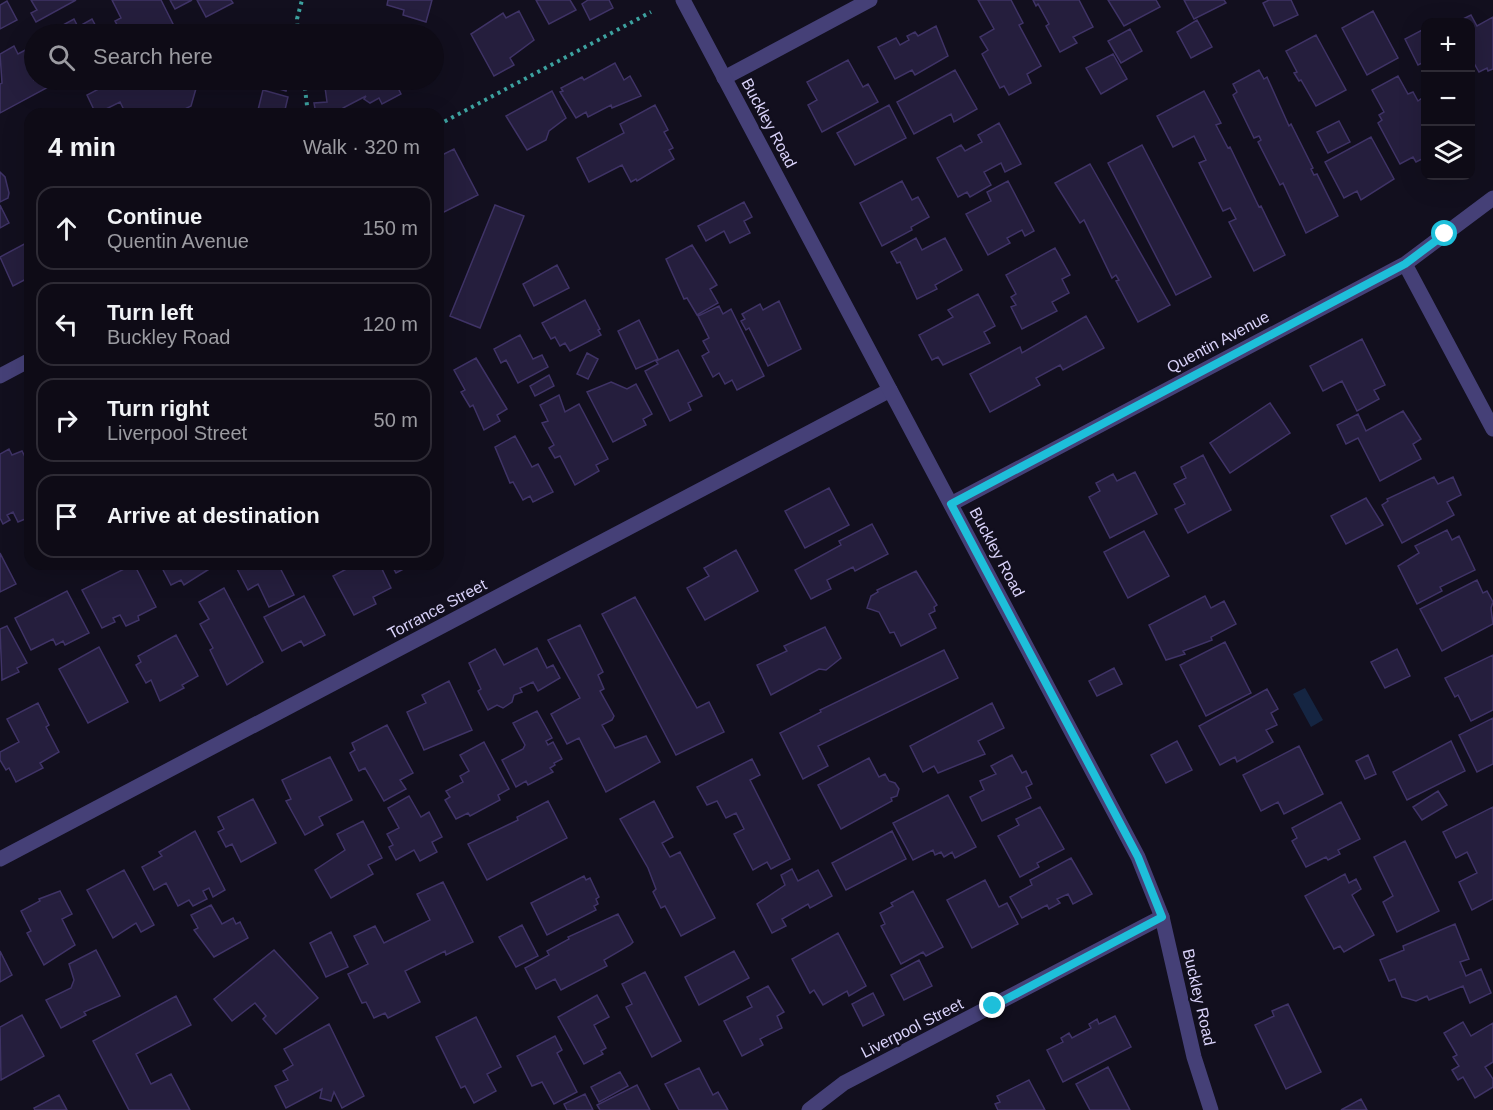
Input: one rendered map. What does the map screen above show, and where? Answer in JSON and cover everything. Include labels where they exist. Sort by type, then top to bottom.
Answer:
[{"type":"street","name":"Buckley Road","points":[[683,0],[1138,857],[1162,917],[1194,1057],[1211,1110]]},
{"type":"street","points":[[724,78],[870,0]]},
{"type":"street","name":"Quentin Avenue","points":[[951,504],[1405,264],[1493,198]]},
{"type":"street","points":[[1405,264],[1493,429]]},
{"type":"street","points":[[0,376],[24,363]]},
{"type":"street","name":"Torrance Street","points":[[0,859],[890,390]]},
{"type":"street","name":"Liverpool Street","points":[[809,1110],[844,1083],[1162,917]]},
{"type":"path","points":[[297,24],[302,0]]},
{"type":"path","points":[[444,122],[651,12]]},
{"type":"path","points":[[305,90],[307,108]]},
{"type":"water","points":[[1305,688],[1323,720],[1311,727],[1293,694]]},
{"type":"building","points":[[31,0],[76,0],[36,22],[31,13],[37,10]]},
{"type":"building","points":[[112,0],[161,0],[173,24],[117,24],[115,21],[121,18]]},
{"type":"building","points":[[170,0],[192,0],[175,9]]},
{"type":"building","points":[[197,0],[231,0],[233,3],[206,17]]},
{"type":"building","points":[[388,0],[432,0],[426,22],[403,15],[404,10],[387,5]]},
{"type":"building","points":[[536,0],[570,0],[576,10],[549,24]]},
{"type":"building","points":[[588,0],[609,0],[613,8],[590,20],[582,4]]},
{"type":"building","points":[[978,0],[1011,0],[1023,23],[1019,25],[1041,66],[1027,74],[1031,83],[1009,95],[1004,86],[1000,88],[982,54],[988,50],[980,37],[994,29]]},
{"type":"building","points":[[1033,0],[1079,0],[1093,27],[1073,37],[1077,43],[1060,52],[1046,26],[1049,24],[1038,4],[1036,6]]},
{"type":"building","points":[[1108,0],[1156,0],[1160,7],[1124,26]]},
{"type":"building","points":[[1184,0],[1224,0],[1226,3],[1194,19]]},
{"type":"building","points":[[1269,0],[1291,0],[1298,15],[1274,26],[1263,3]]},
{"type":"building","points":[[7,1],[17,20],[0,29],[0,5]]},
{"type":"building","points":[[519,11],[534,40],[510,58],[514,65],[494,76],[471,34],[503,13],[506,18]]},
{"type":"building","points":[[1373,11],[1398,58],[1367,75],[1342,28]]},
{"type":"building","points":[[1493,17],[1493,69],[1488,71],[1487,68],[1479,72],[1475,65],[1475,22],[1477,26]]},
{"type":"building","points":[[74,19],[76,24],[65,24]]},
{"type":"building","points":[[92,19],[95,24],[83,24]]},
{"type":"building","points":[[1197,20],[1212,47],[1191,58],[1177,32]]},
{"type":"building","points":[[936,26],[948,56],[915,75],[912,70],[895,79],[878,47],[896,38],[900,45],[909,40],[907,36],[915,32],[918,36]]},
{"type":"building","points":[[1130,29],[1142,51],[1121,63],[1108,41]]},
{"type":"building","points":[[1421,31],[1421,64],[1418,65],[1405,39]]},
{"type":"building","points":[[1316,35],[1346,90],[1316,106],[1301,80],[1299,81],[1294,73],[1297,72],[1286,51]]},
{"type":"building","points":[[14,46],[18,54],[24,51],[24,90],[43,90],[0,113],[0,84],[2,83],[0,54]]},
{"type":"building","points":[[1113,54],[1127,79],[1101,94],[1086,68]]},
{"type":"building","points":[[848,60],[863,87],[868,84],[878,102],[822,132],[808,105],[817,100],[807,82]]},
{"type":"building","points":[[615,63],[624,80],[630,76],[641,96],[612,108],[611,105],[588,117],[586,112],[576,118],[560,92],[563,91],[561,88],[582,77],[584,80]]},
{"type":"building","points":[[955,70],[977,109],[954,122],[951,114],[914,134],[897,102]]},
{"type":"building","points":[[1259,70],[1264,79],[1267,77],[1289,126],[1291,124],[1313,168],[1311,169],[1314,175],[1317,174],[1338,216],[1306,233],[1283,183],[1280,185],[1258,142],[1261,140],[1259,136],[1254,138],[1233,95],[1237,92],[1233,84]]},
{"type":"building","points":[[1398,76],[1408,94],[1413,92],[1418,101],[1421,99],[1421,160],[1416,162],[1413,157],[1400,164],[1378,123],[1382,120],[1379,115],[1384,112],[1372,90]]},
{"type":"building","points":[[97,90],[196,90],[191,106],[187,108],[123,108],[120,102],[108,108],[93,108],[87,95]]},
{"type":"building","points":[[263,90],[288,97],[285,108],[258,108]]},
{"type":"building","points":[[325,90],[399,90],[401,94],[382,104],[379,98],[370,103],[364,99],[366,96],[343,108],[315,108],[314,103],[327,102]]},
{"type":"building","points":[[552,91],[566,118],[549,131],[546,140],[527,150],[506,116]]},
{"type":"building","points":[[1204,91],[1221,123],[1216,125],[1228,148],[1230,147],[1285,255],[1254,271],[1229,222],[1236,219],[1230,208],[1223,211],[1199,163],[1206,160],[1194,136],[1173,147],[1157,116]]},
{"type":"building","points":[[655,105],[668,130],[664,132],[673,148],[669,150],[674,159],[637,181],[636,179],[631,182],[622,165],[589,182],[577,158],[624,133],[620,124]]},
{"type":"building","points":[[889,105],[906,138],[855,165],[837,133]]},
{"type":"building","points":[[1339,121],[1350,142],[1328,153],[1317,132]]},
{"type":"building","points":[[999,123],[1021,164],[1005,172],[1001,163],[984,172],[991,185],[970,197],[967,192],[958,197],[937,158],[961,145],[965,151],[982,142],[978,135]]},
{"type":"building","points":[[1371,137],[1394,179],[1361,200],[1357,191],[1344,198],[1325,162]]},
{"type":"building","points":[[1142,145],[1211,277],[1176,295],[1108,163]]},
{"type":"building","points":[[454,149],[478,195],[444,212],[444,154]]},
{"type":"building","points":[[1090,164],[1170,305],[1138,322],[1116,281],[1119,280],[1116,275],[1112,278],[1084,220],[1080,223],[1055,183]]},
{"type":"building","points":[[0,172],[5,177],[9,193],[8,198],[0,202]]},
{"type":"building","points":[[902,181],[912,200],[918,197],[929,217],[911,227],[912,230],[882,246],[860,203]]},
{"type":"building","points":[[1008,181],[1034,231],[1025,236],[1022,230],[1007,238],[1010,243],[988,255],[966,214],[991,201],[987,192]]},
{"type":"building","points":[[744,202],[752,217],[744,221],[750,233],[730,243],[724,231],[706,241],[698,226]]},
{"type":"building","points":[[0,205],[9,223],[0,228]]},
{"type":"building","points":[[495,205],[524,216],[480,328],[450,316]]},
{"type":"building","points":[[916,238],[922,250],[945,238],[962,270],[935,285],[937,289],[917,299],[900,262],[897,263],[891,252]]},
{"type":"building","points":[[24,244],[24,280],[13,286],[0,257]]},
{"type":"building","points":[[692,245],[717,285],[710,289],[718,303],[697,315],[687,298],[684,299],[666,259]]},
{"type":"building","points":[[1055,248],[1070,275],[1062,279],[1069,293],[1052,302],[1057,311],[1022,329],[1011,307],[1016,305],[1011,297],[1016,294],[1006,275]]},
{"type":"building","points":[[557,265],[569,288],[534,306],[523,284]]},
{"type":"building","points":[[978,294],[995,326],[984,332],[990,343],[943,365],[938,357],[932,360],[919,335],[953,317],[948,310]]},
{"type":"building","points":[[585,300],[601,335],[570,351],[565,343],[560,346],[555,337],[551,339],[542,323]]},
{"type":"building","points":[[779,301],[801,349],[768,366],[749,328],[746,330],[741,321],[745,319],[742,314],[760,304],[763,310]]},
{"type":"building","points":[[719,306],[723,314],[731,309],[764,376],[737,390],[732,380],[725,384],[719,373],[713,377],[702,356],[709,352],[703,341],[709,338],[698,316]]},
{"type":"building","points":[[1086,316],[1104,348],[1063,370],[1060,365],[1036,378],[1040,385],[990,412],[970,374],[1020,347],[1022,353]]},
{"type":"building","points":[[639,320],[658,359],[636,369],[618,331]]},
{"type":"building","points":[[520,335],[533,359],[542,355],[548,367],[518,383],[506,360],[501,363],[494,349]]},
{"type":"building","points":[[1362,339],[1385,385],[1374,390],[1379,399],[1357,411],[1342,381],[1323,391],[1310,366]]},
{"type":"building","points":[[678,350],[702,396],[688,403],[691,410],[670,421],[645,371],[658,364],[656,361]]},
{"type":"building","points":[[587,353],[598,359],[588,379],[577,374]]},
{"type":"building","points":[[476,358],[507,409],[497,415],[500,421],[484,430],[473,405],[470,407],[461,392],[465,390],[454,370]]},
{"type":"building","points":[[549,375],[554,386],[535,396],[530,386]]},
{"type":"building","points":[[611,382],[627,389],[636,384],[652,414],[643,419],[646,425],[613,442],[587,392]]},
{"type":"building","points":[[559,395],[565,412],[579,404],[608,459],[596,465],[599,471],[575,485],[560,456],[555,458],[549,448],[554,445],[542,423],[548,421],[540,405]]},
{"type":"building","points":[[1270,403],[1290,433],[1230,473],[1210,443]]},
{"type":"building","points":[[1403,411],[1421,439],[1413,444],[1421,459],[1380,481],[1358,438],[1346,444],[1337,425],[1358,414],[1366,431]]},
{"type":"building","points":[[515,436],[532,467],[538,464],[553,492],[533,502],[530,496],[523,500],[513,482],[510,483],[495,447]]},
{"type":"building","points":[[9,449],[12,455],[22,451],[24,455],[24,520],[18,522],[13,512],[7,515],[10,520],[3,524],[0,518],[0,454]]},
{"type":"building","points":[[1203,455],[1231,510],[1188,533],[1175,509],[1185,504],[1174,484],[1186,478],[1181,467]]},
{"type":"building","points":[[1135,472],[1157,514],[1110,538],[1089,497],[1100,491],[1096,483],[1113,474],[1117,481]]},
{"type":"building","points":[[1434,477],[1438,484],[1453,477],[1461,495],[1447,502],[1454,515],[1402,543],[1382,505],[1388,501],[1387,499]]},
{"type":"building","points":[[829,488],[849,525],[805,548],[785,511]]},
{"type":"building","points":[[1366,498],[1383,525],[1346,544],[1331,516]]},
{"type":"building","points":[[872,524],[888,554],[855,571],[853,567],[827,580],[831,589],[811,599],[795,570],[841,545],[839,541]]},
{"type":"building","points":[[1447,530],[1452,540],[1459,536],[1475,570],[1440,587],[1442,591],[1417,604],[1398,566],[1419,553],[1415,546]]},
{"type":"building","points":[[1144,531],[1169,576],[1128,598],[1104,552]]},
{"type":"building","points":[[736,550],[758,591],[705,620],[687,588],[709,576],[704,568]]},
{"type":"building","points":[[0,553],[16,584],[0,592]]},
{"type":"building","points":[[122,570],[137,570],[156,607],[138,616],[139,620],[126,626],[120,615],[113,618],[115,622],[102,628],[82,590]]},
{"type":"building","points":[[163,570],[208,570],[184,585],[181,580],[171,585]]},
{"type":"building","points":[[238,570],[281,570],[294,595],[269,607],[258,584],[248,590]]},
{"type":"building","points":[[344,570],[382,570],[391,588],[373,597],[376,604],[354,615],[333,576]]},
{"type":"building","points":[[916,571],[937,605],[934,607],[935,611],[929,614],[936,628],[901,646],[894,632],[890,633],[879,612],[867,608],[871,596],[878,592],[877,590]]},
{"type":"building","points":[[1477,580],[1483,593],[1487,591],[1493,602],[1491,608],[1493,624],[1442,651],[1420,609]]},
{"type":"building","points":[[224,588],[263,662],[227,685],[210,650],[213,648],[200,624],[209,619],[199,602]]},
{"type":"building","points":[[67,591],[89,633],[65,645],[63,641],[56,645],[53,639],[31,650],[15,618]]},
{"type":"building","points":[[304,596],[325,635],[304,646],[301,641],[282,651],[264,617]]},
{"type":"building","points":[[1205,596],[1211,608],[1224,601],[1236,624],[1211,637],[1212,640],[1183,651],[1185,654],[1166,660],[1149,625]]},
{"type":"building","points":[[635,597],[697,708],[709,702],[724,732],[676,755],[602,614]]},
{"type":"building","points":[[580,625],[603,672],[598,675],[604,689],[600,691],[614,716],[612,720],[602,725],[615,748],[646,736],[660,762],[606,792],[579,738],[567,744],[551,714],[580,698],[548,640]]},
{"type":"building","points":[[7,626],[27,663],[17,668],[19,672],[2,680],[0,629]]},
{"type":"building","points":[[825,627],[841,658],[826,670],[819,669],[771,695],[757,665],[787,651],[784,646]]},
{"type":"building","points":[[176,635],[198,676],[182,685],[184,688],[160,701],[151,680],[146,683],[136,665],[141,662],[138,656]]},
{"type":"building","points":[[1225,642],[1251,693],[1206,716],[1180,665]]},
{"type":"building","points":[[99,647],[128,702],[88,723],[59,669]]},
{"type":"building","points":[[537,648],[547,668],[553,665],[560,678],[538,691],[533,682],[520,688],[522,692],[514,695],[512,702],[503,708],[497,705],[488,710],[478,691],[481,689],[469,663],[495,649],[504,665]]},
{"type":"building","points":[[1397,649],[1410,676],[1385,688],[1371,662]]},
{"type":"building","points":[[944,650],[958,678],[818,746],[828,766],[803,779],[780,733],[821,712],[820,710]]},
{"type":"building","points":[[1493,655],[1493,710],[1471,721],[1458,695],[1455,697],[1445,678]]},
{"type":"building","points":[[1114,668],[1122,684],[1097,696],[1089,681]]},
{"type":"building","points":[[449,681],[472,730],[424,750],[407,712],[426,703],[422,695]]},
{"type":"building","points":[[1267,689],[1278,709],[1271,713],[1277,725],[1266,730],[1273,742],[1237,762],[1235,757],[1220,765],[1199,726]]},
{"type":"building","points":[[38,703],[49,725],[46,727],[59,752],[40,763],[43,768],[16,782],[9,768],[6,770],[0,760],[0,752],[19,742],[7,719]]},
{"type":"building","points":[[992,703],[1004,728],[978,741],[985,754],[938,773],[934,766],[923,772],[910,746]]},
{"type":"building","points":[[537,711],[552,738],[546,741],[548,745],[553,742],[562,759],[550,768],[553,772],[528,785],[526,781],[516,787],[502,760],[523,749],[525,745],[513,723]]},
{"type":"building","points":[[1493,718],[1493,764],[1477,772],[1459,735]]},
{"type":"building","points":[[387,725],[413,773],[400,780],[406,789],[384,801],[365,768],[359,771],[350,753],[355,750],[352,743]]},
{"type":"building","points":[[1177,741],[1192,770],[1166,783],[1151,755]]},
{"type":"building","points":[[1451,741],[1465,771],[1407,800],[1393,772]]},
{"type":"building","points":[[484,742],[509,789],[498,795],[500,800],[470,816],[468,813],[456,819],[445,800],[450,797],[446,791],[463,782],[460,776],[469,771],[460,755]]},
{"type":"building","points":[[1299,746],[1323,794],[1284,814],[1278,802],[1261,811],[1243,775]]},
{"type":"building","points":[[1012,755],[1022,773],[1026,771],[1032,784],[1026,787],[1031,798],[982,821],[970,797],[984,790],[980,781],[996,774],[991,766]]},
{"type":"building","points":[[1368,755],[1376,774],[1365,779],[1356,761]]},
{"type":"building","points":[[330,757],[352,800],[319,817],[323,825],[305,835],[286,801],[291,799],[282,780]]},
{"type":"building","points":[[869,758],[879,777],[885,774],[889,781],[895,783],[899,789],[897,796],[841,829],[818,785]]},
{"type":"building","points":[[752,759],[760,775],[750,780],[790,859],[771,869],[767,862],[753,870],[734,834],[744,829],[736,813],[726,818],[717,801],[707,805],[697,787]]},
{"type":"building","points":[[1438,791],[1447,805],[1422,820],[1413,807]]},
{"type":"building","points":[[948,795],[976,847],[955,858],[952,852],[944,857],[941,852],[935,855],[933,850],[913,860],[893,823]]},
{"type":"building","points":[[409,796],[421,817],[429,812],[442,837],[432,842],[437,852],[420,861],[414,850],[396,860],[389,847],[393,845],[387,834],[399,828],[388,808]]},
{"type":"building","points":[[253,799],[276,843],[241,862],[232,844],[226,847],[218,832],[224,829],[218,817]]},
{"type":"building","points":[[548,801],[567,838],[487,880],[468,844],[518,820],[517,817]]},
{"type":"building","points":[[654,801],[673,837],[662,843],[670,857],[680,852],[715,918],[681,936],[665,906],[661,908],[653,892],[656,889],[648,868],[620,819]]},
{"type":"building","points":[[1341,802],[1360,839],[1338,850],[1340,854],[1328,860],[1326,857],[1306,867],[1292,841],[1297,838],[1292,828]]},
{"type":"building","points":[[1040,807],[1064,849],[1037,863],[1039,867],[1020,877],[998,836],[1019,825],[1016,819]]},
{"type":"building","points":[[1493,807],[1493,899],[1472,910],[1459,882],[1477,873],[1467,852],[1456,858],[1443,832]]},
{"type":"building","points":[[363,821],[382,858],[368,865],[373,874],[331,898],[315,870],[345,850],[337,834]]},
{"type":"building","points":[[195,831],[225,890],[213,897],[209,888],[203,891],[207,899],[193,906],[189,900],[178,906],[166,883],[154,890],[142,867],[162,856],[159,852]]},
{"type":"building","points":[[892,831],[906,859],[846,890],[832,863]]},
{"type":"building","points":[[1405,841],[1439,911],[1397,932],[1383,902],[1393,896],[1374,857]]},
{"type":"building","points":[[1071,858],[1092,894],[1073,904],[1068,894],[1057,899],[1060,903],[1049,909],[1047,905],[1022,918],[1010,897],[1032,885],[1030,880]]},
{"type":"building","points":[[792,869],[798,881],[818,870],[832,896],[810,908],[808,904],[782,919],[786,926],[772,933],[757,904],[785,885],[781,875]]},
{"type":"building","points":[[124,870],[154,925],[141,932],[136,923],[113,938],[87,890]]},
{"type":"building","points":[[1345,874],[1349,883],[1356,879],[1361,889],[1352,895],[1374,935],[1344,952],[1340,946],[1334,949],[1305,896]]},
{"type":"building","points":[[584,876],[586,880],[590,878],[599,897],[596,899],[598,904],[594,906],[596,910],[547,935],[531,903]]},
{"type":"building","points":[[985,880],[999,907],[1007,903],[1018,924],[972,948],[947,900]]},
{"type":"building","points":[[443,882],[473,942],[446,955],[445,951],[405,971],[420,1002],[388,1018],[385,1013],[374,1018],[366,1002],[362,1003],[348,974],[368,964],[354,936],[375,926],[384,943],[430,920],[417,894]]},
{"type":"building","points":[[60,891],[72,914],[62,919],[75,945],[44,965],[27,933],[31,931],[21,911],[40,901],[39,899]]},
{"type":"building","points":[[913,891],[943,947],[926,956],[923,952],[901,964],[881,926],[885,924],[880,913],[893,906],[891,903]]},
{"type":"building","points":[[211,905],[222,924],[233,918],[236,924],[240,922],[248,938],[214,957],[194,930],[198,928],[191,915]]},
{"type":"building","points":[[618,914],[633,942],[630,945],[604,960],[607,966],[561,990],[555,979],[536,989],[525,968],[549,955],[547,951],[569,939],[568,937]]},
{"type":"building","points":[[1455,924],[1469,959],[1460,962],[1466,976],[1481,969],[1491,993],[1470,1003],[1463,986],[1429,1000],[1427,996],[1416,1001],[1402,997],[1395,979],[1389,981],[1380,960],[1404,950],[1403,946]]},
{"type":"building","points":[[522,925],[538,956],[516,967],[499,937]]},
{"type":"building","points":[[331,932],[348,967],[326,977],[310,943]]},
{"type":"building","points":[[838,933],[866,986],[849,996],[847,991],[823,1005],[814,990],[810,993],[792,959]]},
{"type":"building","points":[[96,950],[120,996],[84,1012],[86,1015],[61,1028],[46,1000],[71,988],[74,980],[69,964]]},
{"type":"building","points":[[274,950],[318,998],[276,1034],[263,1019],[266,1016],[255,1003],[232,1021],[214,999]]},
{"type":"building","points":[[0,951],[12,975],[0,982]]},
{"type":"building","points":[[734,951],[749,978],[699,1005],[685,977]]},
{"type":"building","points":[[919,960],[932,986],[904,1000],[891,975]]},
{"type":"building","points":[[645,972],[681,1041],[652,1057],[626,1007],[632,1004],[622,984]]},
{"type":"building","points":[[768,986],[784,1012],[777,1016],[782,1028],[760,1039],[763,1045],[742,1056],[724,1021],[752,1007],[747,997]]},
{"type":"building","points":[[873,993],[884,1015],[863,1026],[852,1004]]},
{"type":"building","points":[[597,995],[609,1017],[594,1025],[606,1048],[601,1051],[603,1054],[584,1064],[558,1017]]},
{"type":"building","points":[[176,996],[191,1025],[136,1054],[151,1084],[171,1074],[190,1110],[129,1110],[93,1041]]},
{"type":"building","points":[[1288,1004],[1321,1072],[1286,1089],[1255,1025],[1274,1016],[1272,1011]]},
{"type":"building","points":[[22,1015],[44,1056],[1,1080],[0,1027]]},
{"type":"building","points":[[1115,1016],[1131,1047],[1063,1082],[1047,1050],[1063,1042],[1061,1038],[1069,1033],[1072,1038],[1091,1028],[1089,1024],[1097,1019],[1099,1024]]},
{"type":"building","points":[[476,1017],[501,1067],[487,1074],[496,1091],[474,1103],[465,1086],[461,1088],[436,1037]]},
{"type":"building","points":[[1463,1022],[1471,1036],[1493,1023],[1493,1062],[1485,1067],[1493,1079],[1493,1087],[1475,1098],[1463,1077],[1458,1080],[1452,1070],[1459,1066],[1453,1057],[1457,1055],[1444,1033]]},
{"type":"building","points":[[329,1024],[364,1096],[342,1108],[334,1092],[331,1101],[320,1098],[322,1089],[286,1108],[275,1086],[288,1080],[283,1071],[293,1065],[284,1049]]},
{"type":"building","points":[[555,1036],[562,1050],[557,1053],[577,1092],[554,1104],[542,1082],[532,1086],[517,1056]]},
{"type":"building","points":[[1108,1067],[1130,1110],[1090,1110],[1076,1084]]},
{"type":"building","points":[[699,1068],[713,1095],[718,1092],[728,1110],[679,1110],[665,1084]]},
{"type":"building","points":[[620,1072],[628,1086],[599,1102],[591,1087]]},
{"type":"building","points":[[1029,1080],[1045,1110],[998,1110],[995,1104],[1000,1102],[997,1096]]},
{"type":"building","points":[[637,1085],[650,1110],[600,1110],[597,1105]]},
{"type":"building","points":[[585,1094],[593,1110],[567,1110],[564,1104]]},
{"type":"building","points":[[59,1095],[67,1110],[35,1110],[34,1108]]},
{"type":"building","points":[[1361,1099],[1367,1110],[1341,1110]]},
{"type":"route","points":[[993,1006],[1162,917],[1138,857],[951,504],[1405,264],[1445,234]]}]
